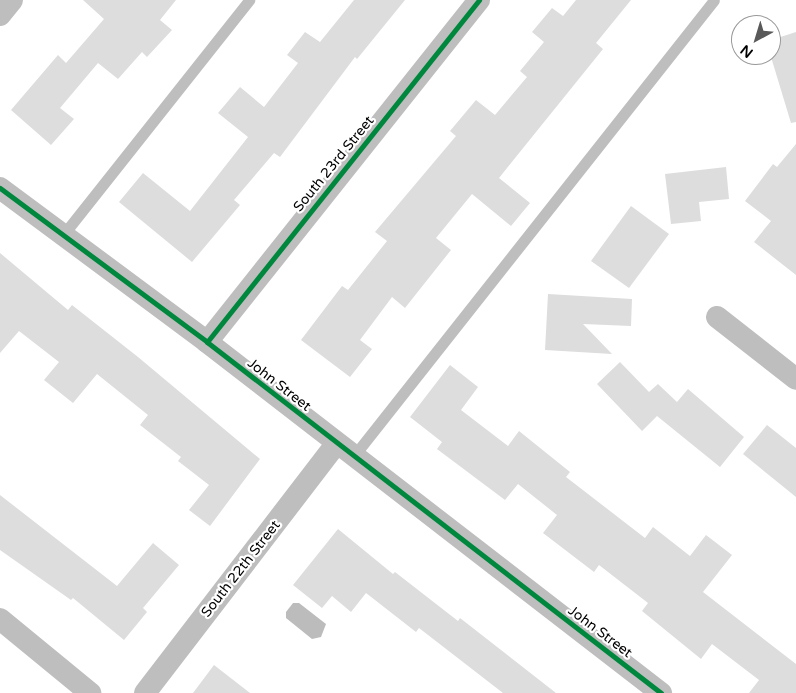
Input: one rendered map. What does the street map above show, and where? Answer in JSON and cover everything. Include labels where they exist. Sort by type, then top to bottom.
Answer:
[{"type":"street","points":[[0,15],[12,0]]},
{"type":"street","name":"South 23rd Street","points":[[207,342],[479,0]]},
{"type":"street","name":"John Street","points":[[0,188],[207,342],[344,450],[661,693]]},
{"type":"street","points":[[717,317],[796,379]]},
{"type":"street","name":"South 22th Street","points":[[145,693],[344,450]]},
{"type":"street","points":[[0,619],[90,693]]},
{"type":"lane","points":[[64,236],[249,0]]},
{"type":"lane","points":[[344,450],[714,0]]},
{"type":"shaded area","points":[[293,603],[299,603],[326,624],[321,637],[312,639],[286,618],[286,612]]},
{"type":"building","points":[[83,0],[176,0],[160,20],[172,30],[147,57],[142,52],[118,79],[98,63],[60,108],[74,119],[51,145],[11,110],[58,55],[66,63],[104,19]]},
{"type":"building","points":[[354,0],[405,0],[357,59],[355,57],[280,157],[274,153],[234,200],[240,205],[192,262],[119,202],[143,173],[190,211],[248,137],[218,113],[240,87],[264,107],[298,63],[287,55],[305,32],[320,42]]},
{"type":"building","points":[[576,0],[631,0],[596,43],[603,49],[499,178],[530,203],[511,226],[472,194],[436,238],[451,250],[405,308],[392,297],[360,340],[372,349],[350,377],[301,340],[342,286],[348,290],[387,241],[375,232],[456,136],[450,131],[476,100],[495,115],[527,77],[520,71],[544,42],[532,32],[552,8],[563,16]]},
{"type":"building","points":[[796,32],[796,122],[791,123],[773,65],[781,65],[781,37]]},
{"type":"building","points":[[796,144],[796,275],[754,242],[771,221],[745,201],[773,164],[777,167]]},
{"type":"building","points":[[726,167],[729,199],[699,202],[701,221],[671,224],[665,174]]},
{"type":"building","points":[[631,206],[669,234],[629,288],[591,261]]},
{"type":"building","points":[[0,253],[68,310],[72,305],[138,357],[260,459],[210,526],[189,510],[209,485],[178,461],[181,457],[140,425],[148,415],[97,374],[73,403],[44,380],[59,362],[19,331],[0,353]]},
{"type":"building","points":[[548,294],[632,299],[631,326],[583,324],[612,354],[545,350]]},
{"type":"building","points":[[620,362],[649,392],[658,384],[677,402],[688,389],[744,437],[720,467],[657,416],[642,431],[597,384]]},
{"type":"building","points":[[450,365],[478,387],[461,410],[508,446],[519,431],[570,472],[566,477],[645,538],[653,527],[690,556],[706,535],[732,555],[703,592],[796,664],[796,693],[749,693],[759,680],[712,644],[701,659],[642,611],[648,603],[599,565],[594,572],[543,533],[557,515],[518,484],[505,500],[437,449],[442,442],[410,417]]},
{"type":"building","points":[[767,425],[796,448],[796,497],[743,454]]},
{"type":"building","points":[[0,495],[117,586],[153,543],[179,565],[143,608],[147,612],[124,640],[73,598],[71,600],[0,550]]},
{"type":"building","points":[[338,529],[393,574],[395,572],[458,621],[460,618],[556,693],[503,693],[419,628],[416,632],[366,593],[351,612],[332,596],[322,608],[293,585]]},
{"type":"building","points":[[214,665],[250,693],[193,693]]},
{"type":"cycle path","points":[[207,342],[479,0]]},
{"type":"cycle path","points":[[0,188],[207,342],[661,693]]}]
